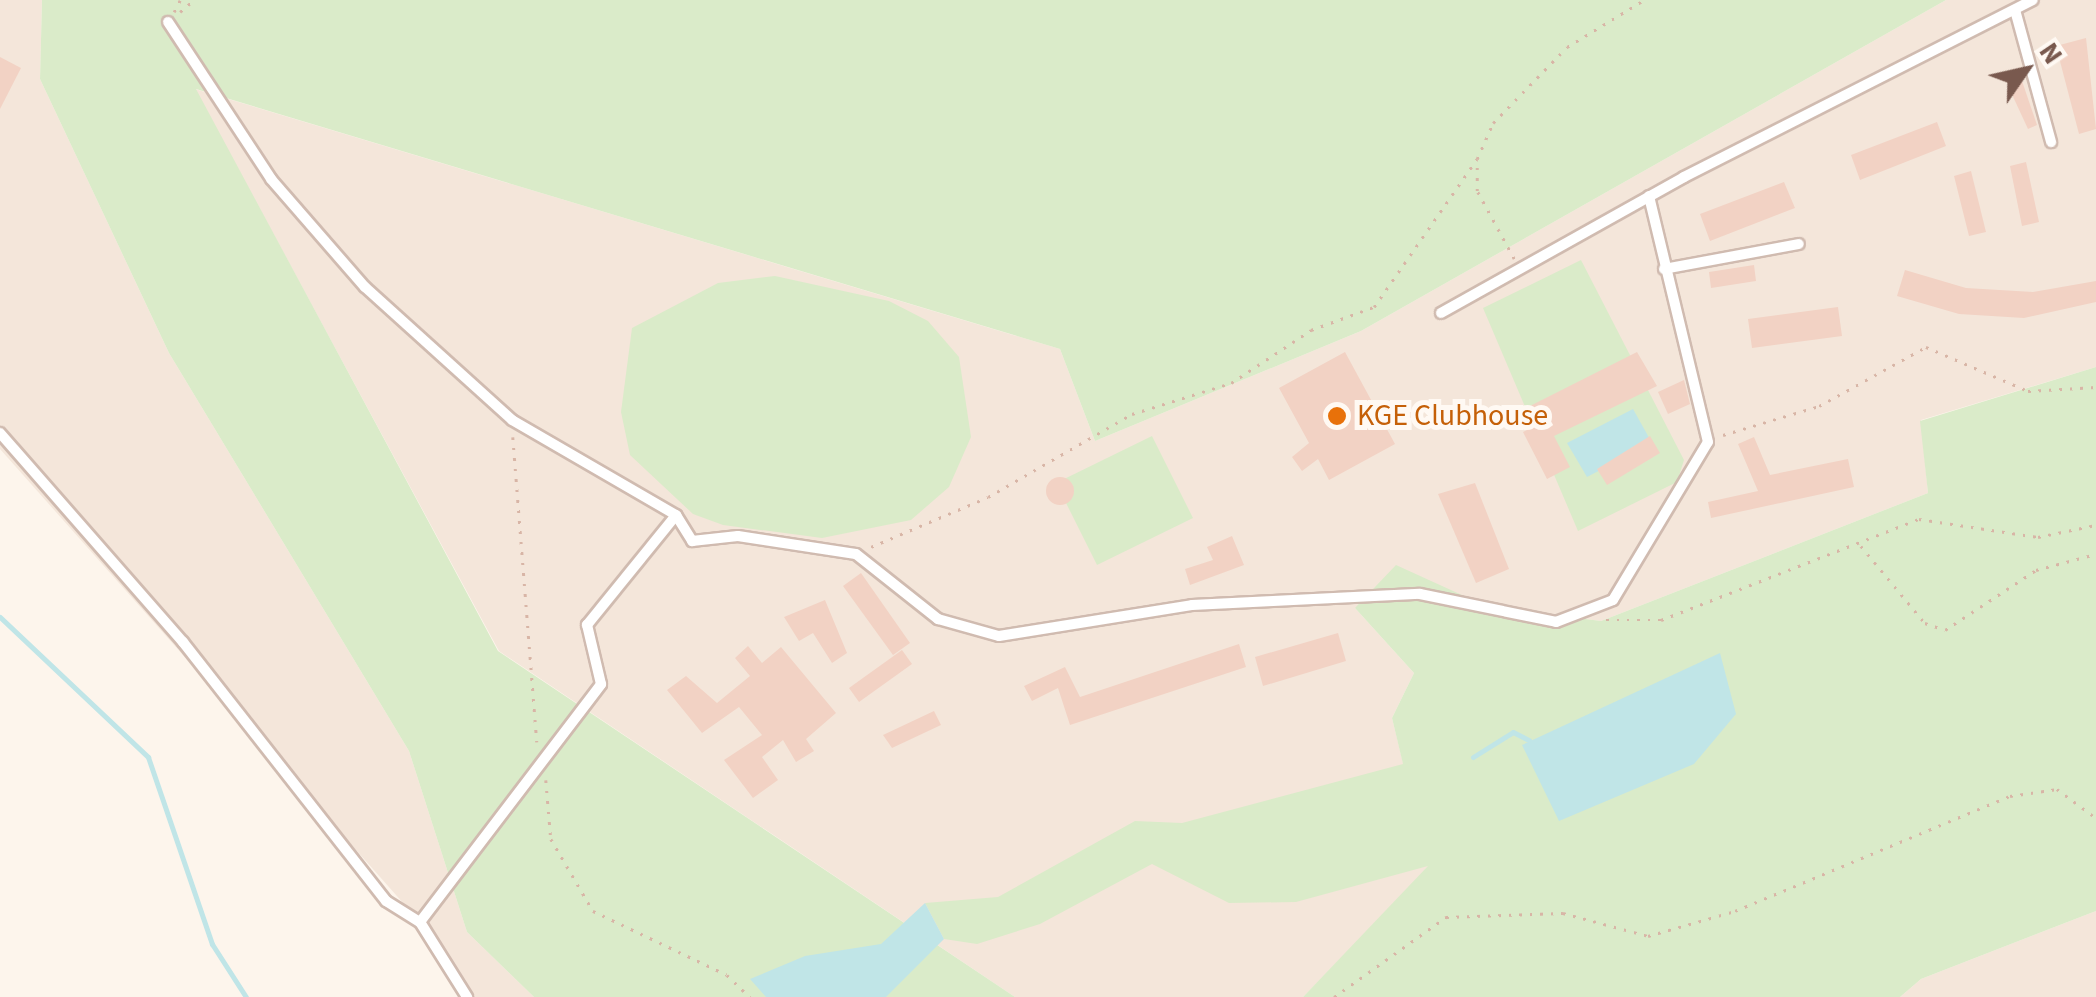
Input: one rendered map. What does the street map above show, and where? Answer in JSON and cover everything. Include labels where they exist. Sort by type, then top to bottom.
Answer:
[{"type":"lane","points":[[1442,313],[1650,196],[2032,0]]},
{"type":"lane","points":[[2015,10],[2051,142]]},
{"type":"lane","points":[[168,22],[271,179],[364,287],[512,420],[676,514],[692,541],[738,536],[856,554],[938,620],[999,636],[1192,605],[1379,594],[1462,600],[1556,622],[1586,617],[1637,572],[1708,442],[1664,269],[1650,196]]},
{"type":"lane","points":[[1664,269],[1799,244]]},
{"type":"lane","points":[[0,433],[183,642],[386,901],[420,922],[467,997]]},
{"type":"lane","points":[[420,922],[601,684],[586,625],[676,514]]},
{"type":"path","points":[[168,22],[194,0]]},
{"type":"path","points":[[856,554],[988,497],[1132,414],[1231,383],[1310,330],[1374,307],[1406,274],[1524,85],[1644,0]]},
{"type":"path","points":[[1477,159],[1488,220],[1520,268]]},
{"type":"path","points":[[1708,442],[1820,406],[1926,347],[2028,391],[2096,387]]},
{"type":"path","points":[[512,420],[540,762]]},
{"type":"path","points":[[1586,617],[1661,620],[1919,520],[2038,536],[2096,526]]},
{"type":"path","points":[[1860,544],[1925,623],[1945,630],[2036,570],[2096,554]]},
{"type":"path","points":[[549,749],[544,817],[593,910],[727,975],[750,997]]},
{"type":"path","points":[[1334,997],[1446,918],[1563,913],[1648,936],[1735,911],[2010,796],[2056,789],[2096,818]]},
{"type":"shaded area","points":[[0,0],[42,0],[40,79],[169,353],[409,751],[467,932],[534,997],[465,997],[420,922],[0,449]]},
{"type":"shaded area","points":[[1946,0],[2096,0],[2096,367],[1921,420],[1928,493],[1601,621],[1486,606],[1355,608],[1414,673],[1392,718],[1429,868],[1303,997],[1015,997],[499,651],[195,89],[1060,349],[1095,441],[1361,331]]},
{"type":"shaded area","points":[[2096,911],[2096,997],[1900,997],[1921,979]]},
{"type":"green space","points":[[42,0],[1946,0],[1361,331],[1095,441],[1060,349],[196,89],[498,651],[1015,997],[534,997],[467,932],[409,751],[169,353],[40,79]]},
{"type":"green space","points":[[1581,260],[1684,460],[1677,482],[1578,531],[1483,308]]},
{"type":"green space","points":[[775,276],[889,301],[928,321],[959,357],[971,437],[949,487],[911,520],[822,538],[723,525],[693,514],[630,455],[621,412],[632,328],[718,283]]},
{"type":"green space","points":[[2096,367],[2096,911],[1921,979],[1900,997],[1303,997],[1428,866],[1296,902],[1229,903],[1152,864],[1040,924],[977,944],[944,939],[925,903],[998,897],[1135,821],[1182,823],[1403,764],[1392,718],[1414,673],[1355,608],[1396,565],[1486,606],[1601,621],[1928,493],[1920,421]]},
{"type":"green space","points":[[1152,436],[1193,518],[1097,565],[1056,483]]},
{"type":"water","points":[[1633,409],[1652,443],[1587,477],[1567,443]]},
{"type":"water","points":[[1720,653],[1736,714],[1694,764],[1559,821],[1522,745]]},
{"type":"water","points":[[925,903],[944,939],[886,997],[766,997],[750,979],[805,956],[881,944]]},
{"type":"building","points":[[2086,38],[2096,129],[2079,134],[2056,46]]},
{"type":"building","points":[[0,57],[21,68],[0,109]]},
{"type":"building","points":[[2022,81],[2037,125],[2028,129],[2009,88]]},
{"type":"building","points":[[1937,122],[1946,146],[1860,180],[1851,155]]},
{"type":"building","points":[[2026,162],[2039,222],[2022,226],[2010,166]]},
{"type":"building","points":[[1971,171],[1986,232],[1969,236],[1954,176]]},
{"type":"building","points":[[1784,182],[1795,208],[1710,241],[1700,214]]},
{"type":"building","points":[[1754,265],[1756,281],[1711,288],[1709,272]]},
{"type":"building","points":[[1905,270],[1966,288],[2033,292],[2096,281],[2096,302],[2024,318],[1959,314],[1897,296]]},
{"type":"building","points":[[1838,307],[1842,336],[1752,348],[1748,319]]},
{"type":"building","name":"KGE Clubhouse","points":[[1345,352],[1395,444],[1329,480],[1318,459],[1302,471],[1292,457],[1309,443],[1279,388]]},
{"type":"building","points":[[1637,352],[1657,386],[1554,436],[1570,467],[1547,479],[1523,432],[1537,425],[1528,407]]},
{"type":"building","points":[[1684,380],[1690,404],[1668,414],[1658,392]]},
{"type":"building","points":[[1650,436],[1660,453],[1607,485],[1597,469]]},
{"type":"building","points":[[1754,437],[1770,475],[1848,459],[1854,487],[1711,518],[1708,502],[1758,491],[1738,444]]},
{"type":"building","points":[[1060,477],[1070,481],[1074,491],[1070,501],[1060,505],[1050,501],[1046,491],[1050,481]]},
{"type":"building","points":[[1475,483],[1509,569],[1476,583],[1438,494]]},
{"type":"building","points":[[1232,536],[1244,565],[1190,585],[1185,569],[1213,560],[1207,547]]},
{"type":"building","points":[[861,573],[910,643],[893,655],[843,586]]},
{"type":"building","points":[[825,600],[847,653],[832,663],[813,633],[799,641],[784,617]]},
{"type":"building","points":[[1338,633],[1346,661],[1263,686],[1255,657]]},
{"type":"building","points":[[1239,644],[1246,667],[1070,725],[1058,688],[1032,701],[1024,686],[1065,667],[1080,697]]},
{"type":"building","points":[[748,646],[762,663],[781,647],[836,713],[806,739],[814,751],[796,762],[783,740],[762,757],[778,780],[753,798],[724,760],[762,735],[739,707],[702,733],[667,690],[686,676],[717,703],[750,676],[735,658]]},
{"type":"building","points":[[902,650],[912,664],[859,702],[849,688]]},
{"type":"building","points":[[934,711],[941,725],[892,748],[883,735]]},
{"type":"waterway","points":[[0,617],[148,757],[212,944],[246,997]]},
{"type":"waterway","points":[[1473,757],[1513,732],[1529,740]]},
{"type":"place","name":"KGE Clubhouse","points":[[1337,416]]}]
